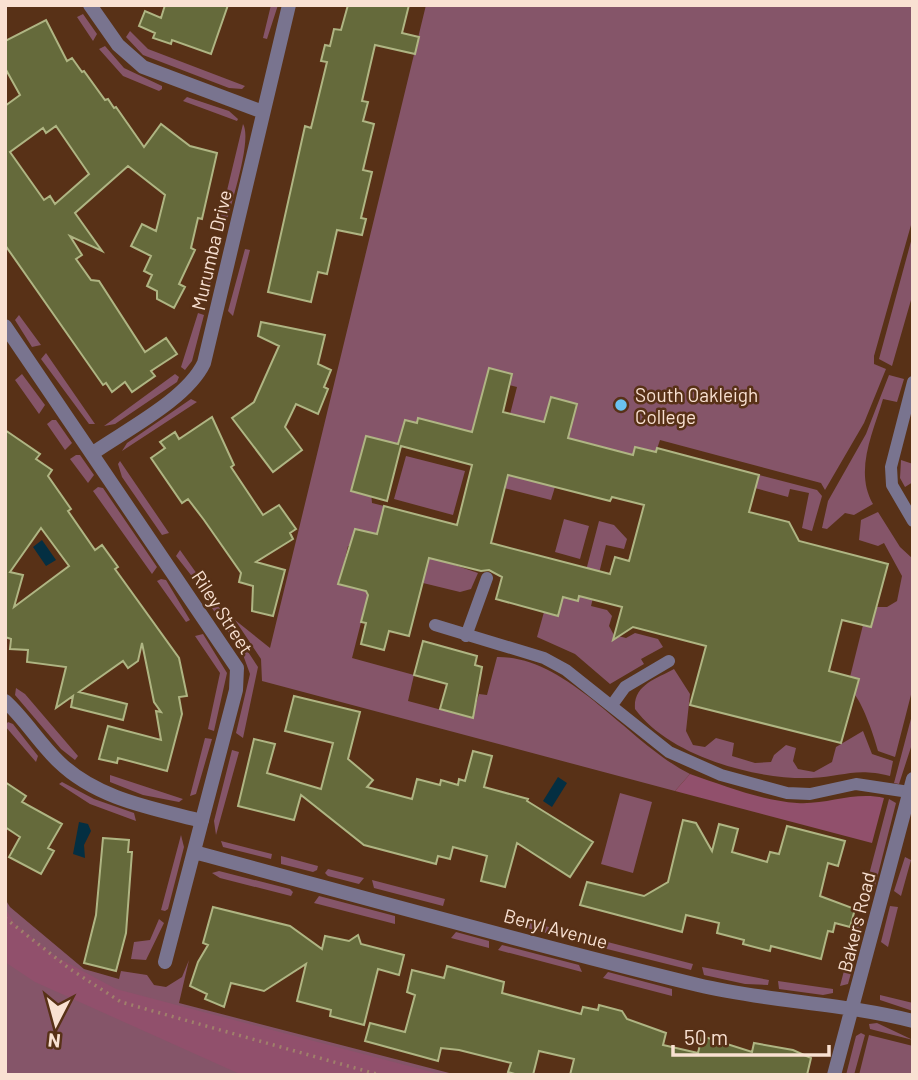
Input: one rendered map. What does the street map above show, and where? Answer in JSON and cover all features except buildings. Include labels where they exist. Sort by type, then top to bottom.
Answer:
[{"type":"street","points":[[90,5],[118,45],[143,67],[263,111]]},
{"type":"street","name":"Murumba Drive","points":[[93,453],[183,391],[198,374],[207,349],[289,5]]},
{"type":"street","name":"Riley Street","points":[[5,326],[237,668],[236,690],[165,962]]},
{"type":"street","points":[[5,701],[56,760],[87,784],[109,795],[202,821]]},
{"type":"street","name":"Bakers Road","points":[[834,1075],[911,785]]},
{"type":"street","name":"Beryl Avenue","points":[[194,852],[698,985],[913,1021]]},
{"type":"lane","points":[[913,382],[891,467],[892,485],[913,521]]},
{"type":"lane","points":[[466,636],[487,578]]},
{"type":"lane","points":[[435,625],[544,658],[566,670],[670,752],[721,775],[762,788],[810,794],[871,784],[911,785]]},
{"type":"lane","points":[[612,705],[625,687],[669,661]]},
{"type":"path","points":[[5,918],[70,969],[121,1002],[380,1075]]},
{"type":"shaded area","points":[[271,5],[278,5],[267,39],[263,38]]},
{"type":"shaded area","name":"South Oakleigh College","points":[[426,5],[913,5],[913,218],[874,356],[874,364],[886,369],[864,423],[825,490],[821,483],[660,440],[656,452],[635,447],[629,469],[568,438],[577,404],[551,397],[544,422],[519,416],[505,474],[555,487],[551,500],[492,485],[517,387],[509,385],[485,435],[418,418],[417,423],[405,420],[398,444],[366,436],[372,503],[384,506],[378,529],[388,532],[379,534],[356,529],[351,546],[348,546],[339,584],[366,591],[368,595],[352,658],[414,675],[408,701],[472,718],[479,694],[487,695],[497,657],[523,660],[549,670],[573,685],[667,760],[690,774],[675,791],[262,681],[261,659],[235,620],[270,648]]},
{"type":"shaded area","points":[[83,14],[97,34],[93,41],[77,17]]},
{"type":"shaded area","points":[[130,31],[148,49],[245,86],[242,89],[229,88],[143,55],[126,37]]},
{"type":"shaded area","points":[[105,46],[124,68],[162,86],[162,89],[159,91],[123,76],[99,49]]},
{"type":"shaded area","points":[[187,97],[229,111],[238,119],[237,121],[183,101]]},
{"type":"shaded area","points":[[243,124],[243,159],[224,231],[221,233],[217,232]]},
{"type":"shaded area","points":[[913,234],[913,293],[892,366],[879,359]]},
{"type":"shaded area","points":[[213,247],[220,250],[205,301],[201,299]]},
{"type":"shaded area","points":[[245,249],[250,250],[233,316],[228,311]]},
{"type":"shaded area","points":[[198,313],[204,315],[192,361],[185,370],[181,367]]},
{"type":"shaded area","points":[[19,315],[41,345],[32,347],[15,320]]},
{"type":"shaded area","points":[[46,353],[95,424],[89,424],[41,359]]},
{"type":"shaded area","points":[[22,374],[45,405],[39,414],[15,380]]},
{"type":"shaded area","points":[[175,374],[179,377],[177,382],[115,424],[104,426]]},
{"type":"shaded area","points":[[889,375],[904,379],[897,402],[883,399],[870,438],[865,478],[873,504],[854,515],[845,513],[827,529],[822,528],[828,501],[866,434]]},
{"type":"shaded area","points":[[191,399],[197,402],[122,451],[127,443]]},
{"type":"shaded area","points":[[56,420],[72,443],[65,450],[47,424]]},
{"type":"shaded area","points":[[80,455],[94,475],[88,483],[70,459]]},
{"type":"shaded area","points":[[406,456],[465,471],[453,515],[394,499]]},
{"type":"shaded area","points":[[901,460],[913,464],[913,482],[905,487],[900,478]]},
{"type":"shaded area","points":[[120,461],[169,533],[162,535],[122,477],[118,464]]},
{"type":"shaded area","points":[[759,475],[817,490],[822,496],[812,531],[802,528],[809,493],[790,489],[788,497],[755,488]]},
{"type":"shaded area","points":[[98,487],[103,488],[157,567],[152,574],[93,491]]},
{"type":"shaded area","points":[[878,512],[900,547],[913,559],[913,687],[895,757],[878,751],[855,695],[859,680],[850,677],[863,625],[871,627],[877,607],[887,607],[897,601],[902,576],[884,543],[878,546],[859,540],[861,520]]},
{"type":"shaded area","points":[[564,519],[589,526],[580,559],[555,552]]},
{"type":"shaded area","points":[[599,521],[614,525],[627,539],[624,549],[606,545],[591,606],[607,610],[612,616],[609,626],[614,635],[626,638],[635,633],[658,639],[663,647],[641,659],[644,664],[610,684],[575,654],[537,637],[544,612],[558,616],[563,597],[578,601]]},
{"type":"shaded area","points":[[180,550],[202,581],[198,584],[176,556]]},
{"type":"shaded area","points":[[430,552],[447,556],[446,562],[478,573],[471,589],[460,592],[423,583]]},
{"type":"shaded area","points":[[166,580],[190,620],[186,622],[157,581]]},
{"type":"shaded area","points":[[207,589],[258,667],[243,738],[236,733],[250,674],[242,652],[203,595]]},
{"type":"shaded area","points":[[203,634],[227,673],[214,731],[208,729],[220,673],[195,636]]},
{"type":"shaded area","points":[[674,669],[690,694],[686,731],[693,745],[705,747],[716,738],[734,743],[732,756],[755,763],[771,762],[774,755],[786,745],[796,748],[793,761],[798,769],[814,772],[832,762],[836,747],[863,731],[872,754],[893,761],[890,776],[867,772],[789,778],[740,769],[691,752],[650,726],[635,709],[635,701],[642,688]]},
{"type":"shaded area","points":[[16,688],[25,694],[78,756],[75,760],[61,749],[15,695]]},
{"type":"shaded area","points":[[913,711],[913,741],[899,784],[894,783]]},
{"type":"shaded area","points":[[8,722],[13,724],[38,756],[36,762],[5,726]]},
{"type":"shaded area","points":[[205,738],[212,739],[196,794],[190,796]]},
{"type":"shaded area","points":[[232,750],[239,752],[216,835],[214,821]]},
{"type":"shaded area","points":[[690,774],[743,792],[797,803],[862,796],[884,798],[872,843],[675,791]]},
{"type":"shaded area","points":[[110,775],[183,799],[179,802],[143,795],[110,782]]},
{"type":"shaded area","points":[[62,782],[94,799],[134,813],[136,821],[90,804],[59,784]]},
{"type":"shaded area","points":[[620,793],[652,802],[633,873],[601,864]]},
{"type":"shaded area","points":[[889,799],[896,803],[875,886],[866,886]]},
{"type":"shaded area","points":[[181,835],[184,847],[168,909],[165,911],[161,910]]},
{"type":"shaded area","points":[[221,841],[272,854],[271,859],[223,847]]},
{"type":"shaded area","points":[[281,856],[318,866],[317,870],[313,872],[281,864]]},
{"type":"shaded area","points":[[905,857],[911,860],[901,896],[894,891]]},
{"type":"shaded area","points":[[328,869],[364,878],[359,884],[328,876],[325,873]]},
{"type":"shaded area","points":[[219,871],[293,892],[291,896],[220,878],[212,873]]},
{"type":"shaded area","points":[[372,880],[445,899],[443,906],[374,888]]},
{"type":"shaded area","points":[[319,896],[395,916],[395,924],[314,903]]},
{"type":"shaded area","points":[[5,899],[10,907],[84,969],[119,979],[121,971],[147,975],[154,985],[166,987],[182,977],[189,960],[179,1003],[457,1075],[5,1075]]},
{"type":"shaded area","points":[[890,906],[898,907],[888,947],[881,942]]},
{"type":"shaded area","points":[[5,908],[15,924],[53,955],[116,989],[443,1075],[242,1075],[35,982],[5,962]]},
{"type":"shaded area","points":[[513,917],[559,930],[557,936],[512,924]]},
{"type":"shaded area","points":[[159,919],[164,923],[146,960],[131,959],[134,942],[150,940]]},
{"type":"shaded area","points":[[856,925],[863,930],[848,984],[840,986]]},
{"type":"shaded area","points":[[456,932],[489,941],[489,948],[451,938]]},
{"type":"shaded area","points":[[592,938],[693,964],[691,970],[591,945]]},
{"type":"shaded area","points":[[502,945],[579,965],[582,972],[498,950]]},
{"type":"shaded area","points":[[702,967],[769,980],[768,985],[745,984],[704,975]]},
{"type":"shaded area","points":[[608,972],[672,989],[672,996],[603,978]]},
{"type":"shaded area","points":[[778,981],[833,989],[833,993],[823,995],[779,989]]},
{"type":"shaded area","points":[[880,995],[913,1003],[913,1011],[880,1000]]},
{"type":"shaded area","points":[[877,1023],[913,1040],[870,1029],[869,1024]]},
{"type":"shaded area","points":[[861,1033],[865,1035],[854,1075],[846,1075],[856,1036]]},
{"type":"shaded area","points":[[869,1035],[913,1046],[913,1075],[859,1075]]},
{"type":"water","points":[[42,540],[56,560],[46,566],[33,547]]},
{"type":"water","points":[[558,777],[567,783],[552,807],[543,801]]},
{"type":"water","points":[[79,822],[88,824],[91,831],[84,845],[85,858],[73,854]]},
{"type":"place","name":"South Oakleigh College","points":[[621,405]]}]
